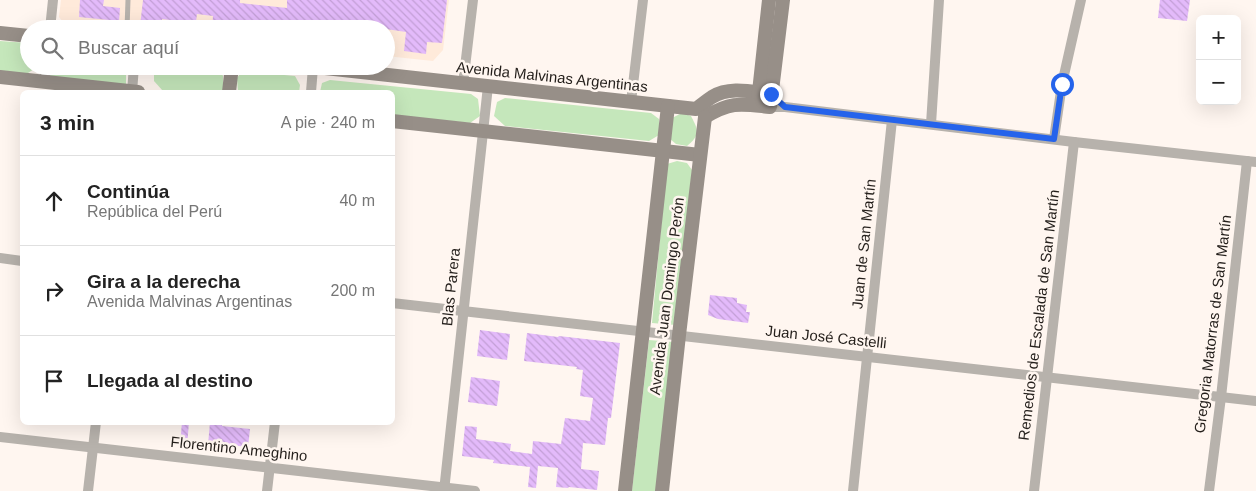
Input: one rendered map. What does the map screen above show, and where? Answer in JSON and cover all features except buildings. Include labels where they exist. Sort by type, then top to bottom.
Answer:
[{"type":"main road","points":[[764,100],[769,0]]},
{"type":"main road","points":[[764,100],[783,0]]},
{"type":"main road","points":[[0,33],[20,35]]},
{"type":"main road","points":[[229,90],[231,75]]},
{"type":"main road","name":"Avenida Malvinas Argentinas","points":[[382,75],[668,106],[700,113]]},
{"type":"main road","points":[[0,77],[116,90]]},
{"type":"main road","points":[[700,113],[764,100]]},
{"type":"main road","name":"Avenida Juan Domingo Perón","points":[[625,491],[668,106]]},
{"type":"main road","name":"Avenida Juan Domingo Perón","points":[[662,491],[700,155],[700,113]]},
{"type":"main road","points":[[395,121],[700,155]]},
{"type":"street","points":[[51,20],[53,0]]},
{"type":"street","points":[[463,84],[473,0]]},
{"type":"street","points":[[631,102],[643,0]]},
{"type":"street","points":[[931,124],[939,0]]},
{"type":"street","points":[[1054,139],[1062,84],[1081,0]]},
{"type":"street","points":[[44,82],[45,75]]},
{"type":"street","points":[[134,75],[134,90]]},
{"type":"street","points":[[310,75],[311,90]]},
{"type":"street","name":"Blas Parera","points":[[444,489],[488,86]]},
{"type":"street","points":[[764,100],[785,107],[1074,142],[1252,161]]},
{"type":"street","name":"Juan de San Martín","points":[[853,491],[892,120]]},
{"type":"street","name":"Remedios de Escalada de San Martín","points":[[1034,491],[1074,142]]},
{"type":"street","name":"Gregoria Matorras de San Martín","points":[[1209,491],[1252,161]]},
{"type":"street","points":[[0,258],[20,261]]},
{"type":"street","name":"Juan José Castelli","points":[[395,303],[1256,401]]},
{"type":"street","points":[[88,491],[96,425]]},
{"type":"street","points":[[267,491],[275,425]]},
{"type":"street","name":"Florentino Ameghino","points":[[0,437],[474,491]]},
{"type":"lane","points":[[127,20],[128,0]]},
{"type":"shaded area","points":[[61,0],[449,0],[443,50],[433,61],[395,57],[395,20],[61,20],[59,17]]},
{"type":"green space","points":[[0,41],[20,42],[20,74],[0,72]]},
{"type":"green space","points":[[48,75],[126,75],[126,86],[48,78]]},
{"type":"green space","points":[[154,75],[222,75],[223,90],[162,90],[154,81]]},
{"type":"green space","points":[[239,75],[295,76],[300,85],[299,90],[238,90],[237,78]]},
{"type":"green space","points":[[330,80],[471,94],[478,99],[480,116],[470,123],[395,115],[395,90],[320,90],[322,83]]},
{"type":"green space","points":[[505,98],[651,113],[659,119],[659,135],[649,141],[505,126],[494,116],[497,102]]},
{"type":"green space","points":[[682,113],[691,116],[697,129],[696,136],[687,146],[676,144],[669,138],[672,118]]},
{"type":"green space","points":[[677,161],[687,163],[692,170],[676,325],[652,323],[667,164]]},
{"type":"green space","points":[[649,340],[673,342],[656,491],[632,491]]},
{"type":"route","points":[[771,94],[785,107],[1054,139],[1062,84]]}]
